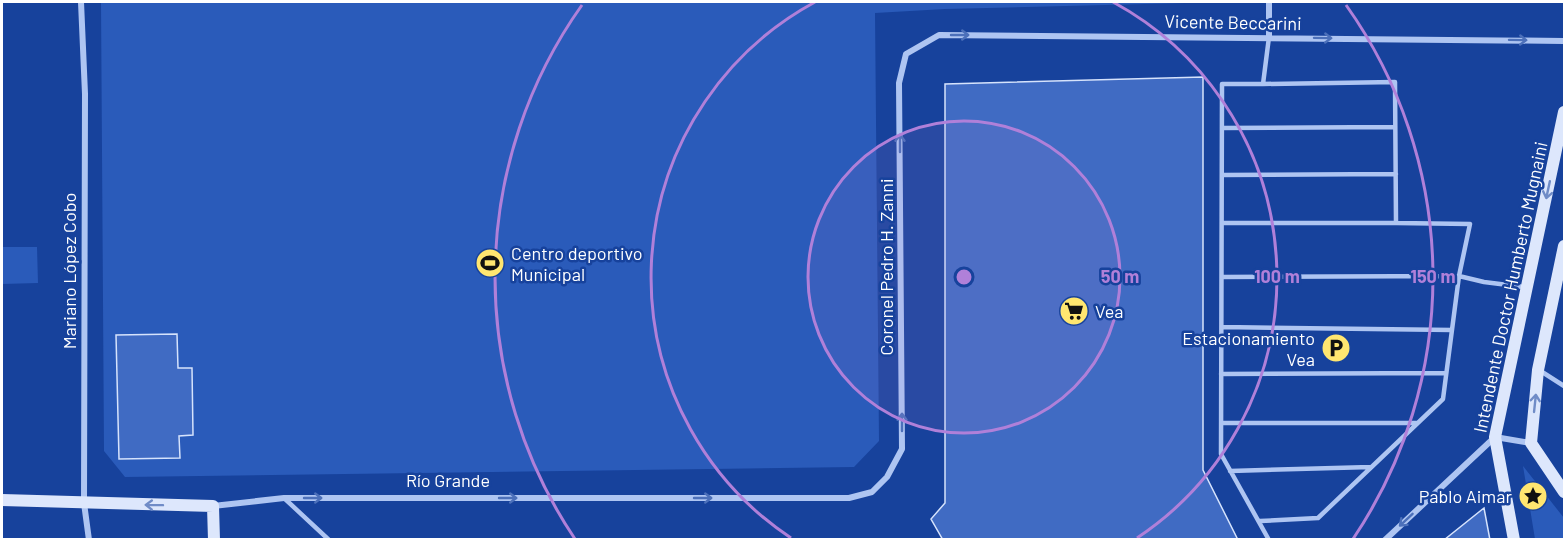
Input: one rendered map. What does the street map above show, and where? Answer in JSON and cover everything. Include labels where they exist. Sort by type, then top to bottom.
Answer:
[{"type":"main road","name":"Intendente Doctor Humberto Mugnaini","points":[[1514,540],[1495,437],[1564,112]]},
{"type":"main road","points":[[1564,246],[1539,370],[1531,443],[1560,479],[1564,492]]},
{"type":"main road","name":"Río Grande","points":[[2,500],[213,506]]},
{"type":"main road","points":[[213,506],[214,540]]},
{"type":"street","name":"Mariano López Cobo","points":[[81,2],[85,94],[84,503],[89,540]]},
{"type":"street","points":[[1269,2],[1269,37]]},
{"type":"street","name":"Vicente Beccarini","points":[[906,54],[939,35],[1564,41]]},
{"type":"street","name":"Coronel Pedro H. Zanni","points":[[887,477],[902,449],[899,83],[906,54]]},
{"type":"street","points":[[1385,540],[1495,437],[1531,443]]},
{"type":"street","name":"Río Grande","points":[[213,506],[284,498],[849,498],[872,492],[887,477]]},
{"type":"lane","points":[[1263,84],[1269,37]]},
{"type":"lane","points":[[1269,540],[1221,454],[1222,84],[1395,82],[1396,223]]},
{"type":"lane","points":[[1222,128],[1395,127]]},
{"type":"lane","points":[[1222,175],[1396,174]]},
{"type":"lane","points":[[1222,223],[1470,224],[1459,276],[1443,399],[1318,518],[1260,521]]},
{"type":"lane","points":[[1222,277],[1459,276],[1527,288]]},
{"type":"lane","points":[[1222,327],[1452,330]]},
{"type":"lane","points":[[1539,370],[1564,386]]},
{"type":"lane","points":[[1221,374],[1446,373]]},
{"type":"lane","points":[[1222,423],[1418,423]]},
{"type":"lane","points":[[1230,471],[1371,467]]},
{"type":"lane","points":[[284,498],[329,540]]},
{"type":"shaded area","name":"Centro deportivo Municipal","points":[[101,2],[1225,2],[875,13],[879,441],[854,467],[125,477],[104,451]]},
{"type":"shaded area","points":[[2,247],[37,247],[38,283],[2,284]]},
{"type":"shaded area","points":[[1523,466],[1564,518],[1564,539],[1535,539]]},
{"type":"building","name":"Vea","points":[[1203,77],[1203,470],[1238,540],[943,540],[931,519],[945,503],[945,84]]},
{"type":"building","points":[[177,334],[178,368],[192,368],[193,435],[179,436],[180,458],[119,459],[116,335]]},
{"type":"building","points":[[1484,508],[1490,540],[1444,540]]},
{"type":"place","name":"Centro deportivo Municipal","points":[[490,263]]},
{"type":"place","name":"Vea","points":[[1074,311]]},
{"type":"place","name":"Estacionamiento Vea","points":[[1336,348]]},
{"type":"place","name":"Pablo Aimar","points":[[1533,496]]}]
